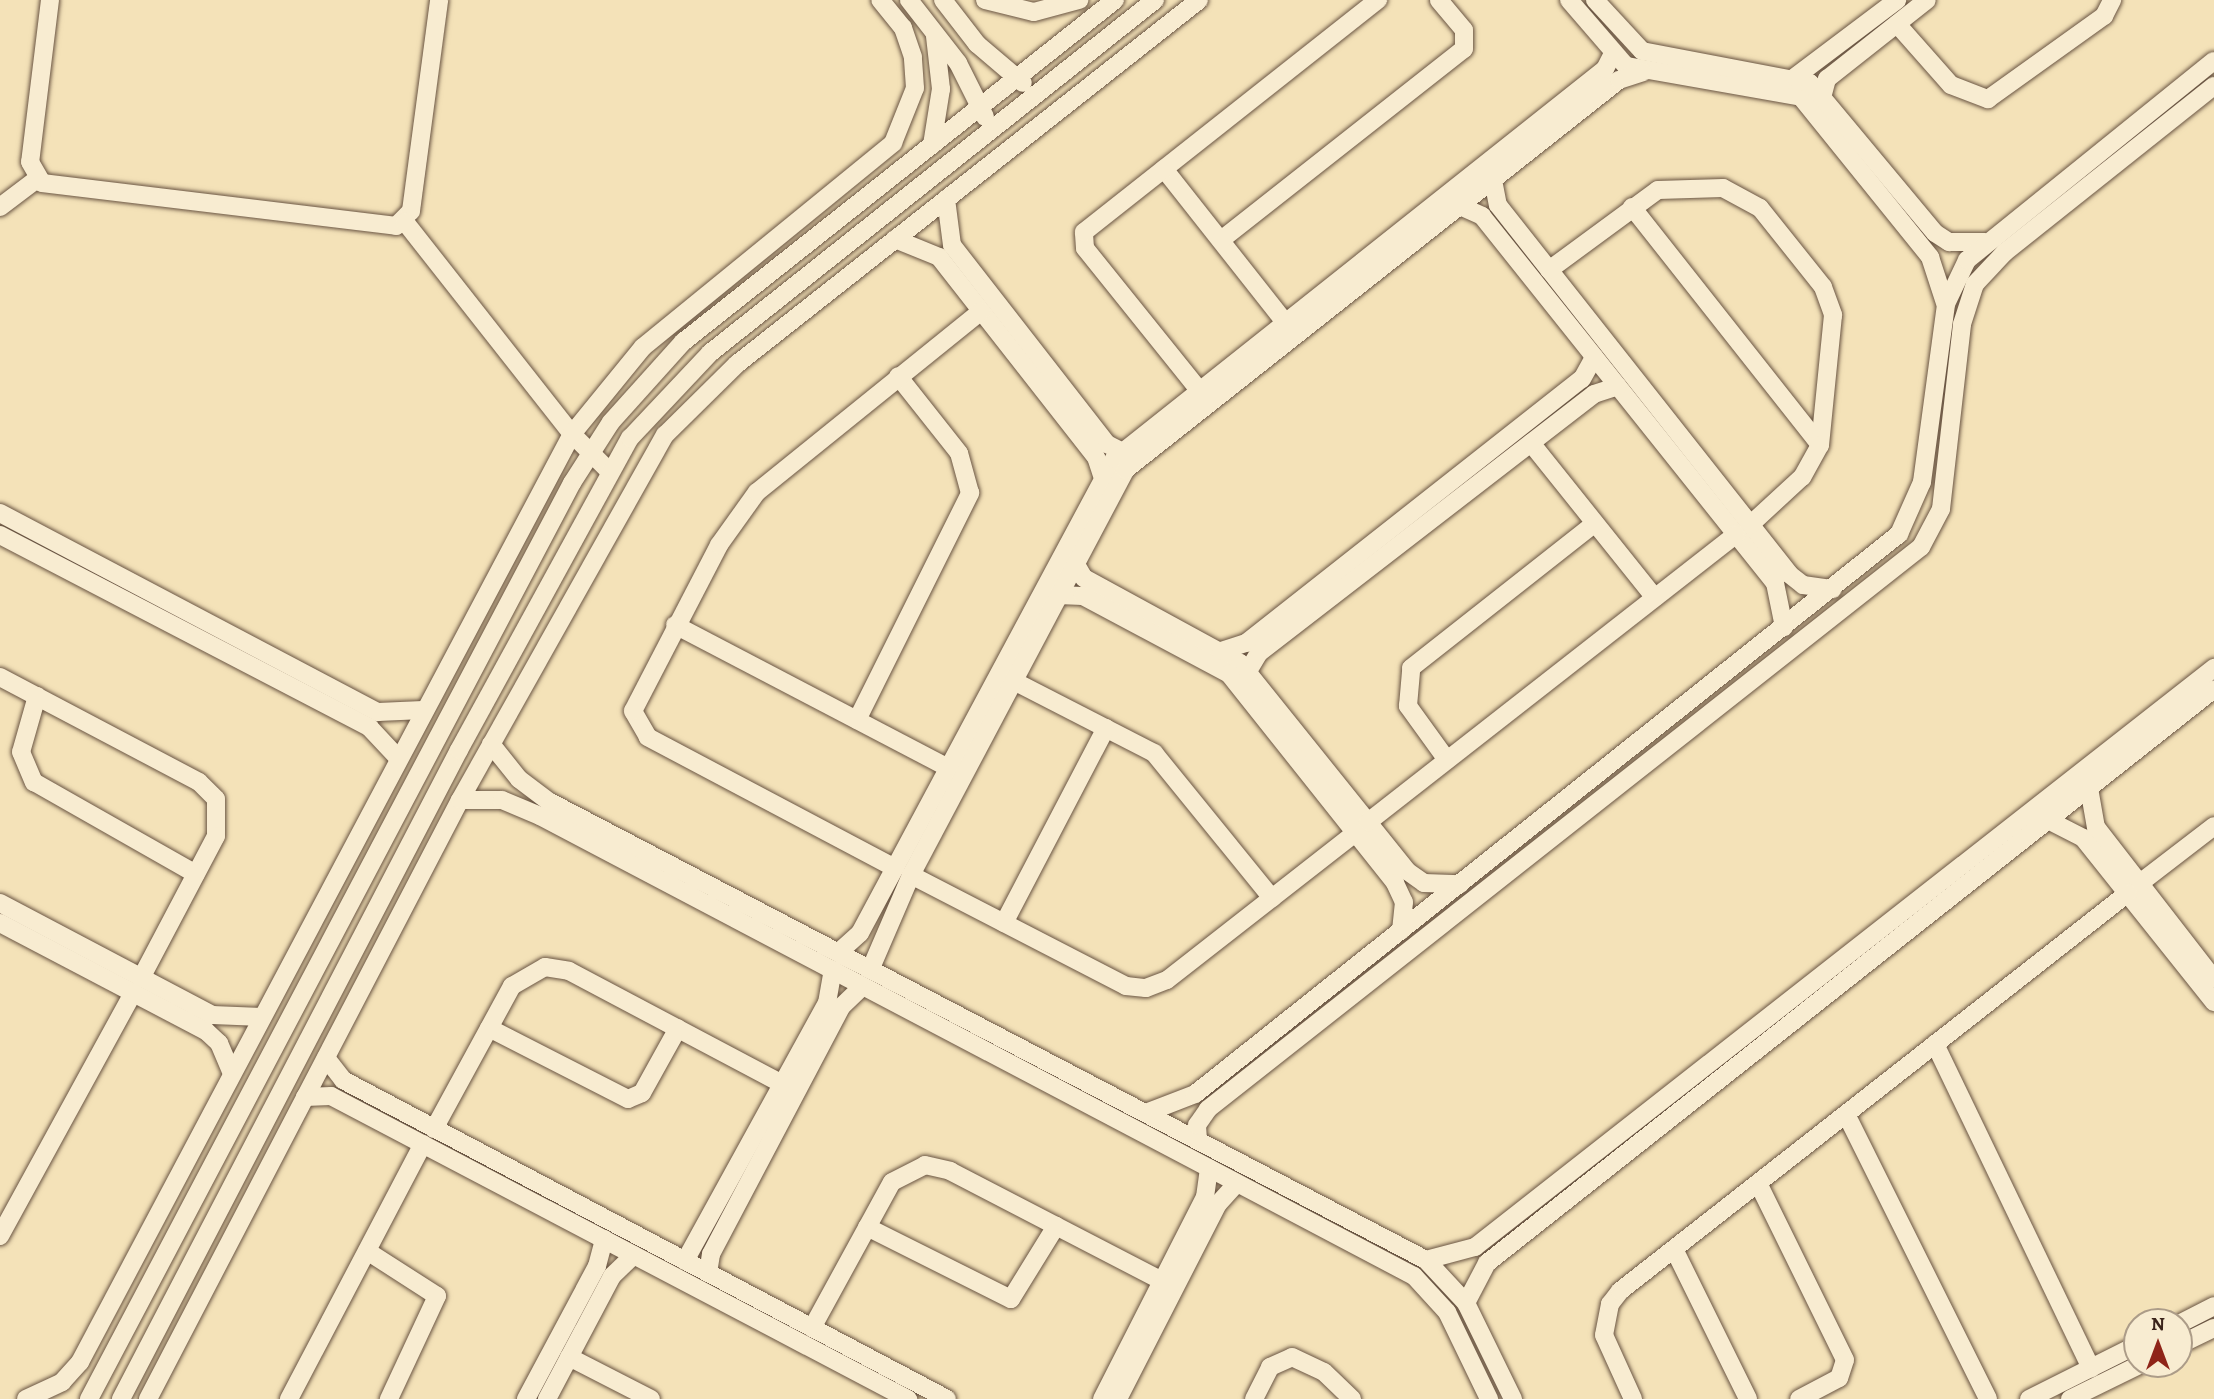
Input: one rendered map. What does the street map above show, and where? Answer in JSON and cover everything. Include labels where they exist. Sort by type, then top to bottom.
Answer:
[{"type":"street","points":[[50,0],[30,162],[37,179],[66,190],[405,222],[572,434],[609,471]]},
{"type":"street","points":[[405,222],[439,0]]},
{"type":"street","points":[[26,1399],[62,1381],[80,1362],[423,710],[572,434],[643,347],[893,143],[913,97],[913,57],[903,28],[880,0]]},
{"type":"street","points":[[909,0],[958,63],[981,106],[989,131]]},
{"type":"street","points":[[943,0],[977,44],[1015,78],[1039,90]]},
{"type":"street","points":[[985,0],[1034,12],[1079,0]]},
{"type":"street","points":[[89,1399],[118,1349],[590,452],[683,342],[1115,0]]},
{"type":"street","points":[[121,1399],[609,471],[654,408],[710,353],[1155,0]]},
{"type":"street","points":[[148,1399],[460,800],[665,435],[717,381],[1199,0]]},
{"type":"street","points":[[1199,390],[1083,243],[1088,228],[1378,0]]},
{"type":"street","points":[[1221,240],[1464,49],[1464,30],[1439,0]]},
{"type":"street","points":[[1569,0],[1612,55],[1643,72],[1801,97],[1930,257],[1945,304]]},
{"type":"street","points":[[1595,0],[1642,51],[1795,76],[1823,93],[1935,233],[1949,242],[1985,242]]},
{"type":"street","points":[[1795,76],[1897,0]]},
{"type":"street","points":[[1823,93],[1828,79],[1927,0]]},
{"type":"street","points":[[1897,24],[1951,85],[1988,99],[2104,16],[2112,0]]},
{"type":"street","points":[[932,145],[941,89],[935,33]]},
{"type":"street","points":[[958,63],[977,44]]},
{"type":"street","points":[[871,968],[903,871],[948,768],[1102,475],[1121,451],[1199,390],[1249,361],[1286,322],[1605,69],[1612,55]]},
{"type":"street","points":[[1146,1112],[1195,1094],[1833,589],[1910,519],[1922,482],[1945,304],[1967,260],[1985,242],[2214,61]]},
{"type":"street","points":[[839,952],[866,923],[903,871],[1012,680],[1125,470],[1249,361],[1460,206],[1619,80],[1643,72]]},
{"type":"street","points":[[1198,1140],[1197,1125],[1208,1109],[1905,562],[1941,509],[1966,303],[1988,266],[2214,86]]},
{"type":"street","points":[[1164,169],[1286,322]]},
{"type":"street","points":[[0,207],[37,179]]},
{"type":"street","points":[[1493,180],[1498,205],[1743,530],[1779,590],[1784,628]]},
{"type":"street","points":[[981,310],[757,492],[675,625],[635,701],[639,731],[1126,986],[1146,988],[1167,980],[1743,530],[1802,477],[1820,445],[1833,315],[1823,288],[1760,208],[1738,192],[1674,186],[1632,207],[1549,270]]},
{"type":"street","points":[[946,199],[952,246],[1107,444],[1121,451]]},
{"type":"street","points":[[1460,206],[1482,216],[1618,386],[1743,530],[1795,581],[1833,589]]},
{"type":"street","points":[[1632,207],[1820,445]]},
{"type":"street","points":[[895,239],[934,253],[1096,457],[1102,475]]},
{"type":"street","points":[[1221,651],[1246,643],[1561,396],[1587,375],[1594,357]]},
{"type":"street","points":[[857,720],[970,493],[959,453],[898,376]]},
{"type":"street","points":[[1248,671],[1259,653],[1531,443],[1600,390],[1618,386]]},
{"type":"street","points":[[1933,400],[1954,403]]},
{"type":"street","points":[[1531,443],[1655,598]]},
{"type":"street","points":[[0,513],[378,712],[423,710]]},
{"type":"street","points":[[1447,760],[1408,706],[1411,668],[1595,523]]},
{"type":"street","points":[[2,538],[370,728],[398,758]]},
{"type":"street","points":[[1074,561],[1089,581],[1221,651],[1248,671],[1362,827],[1401,892],[1401,931]]},
{"type":"street","points":[[1056,595],[1083,596],[1223,670],[1362,827],[1415,878],[1460,884]]},
{"type":"street","points":[[675,625],[948,768]]},
{"type":"street","points":[[1426,1259],[1475,1247],[2214,668]]},
{"type":"street","points":[[0,677],[209,789],[220,824],[137,985],[0,1236]]},
{"type":"street","points":[[1012,680],[1106,727],[1160,759],[1272,898]]},
{"type":"street","points":[[1466,1303],[1487,1264],[2214,689]]},
{"type":"street","points":[[37,696],[21,752],[34,782],[196,874]]},
{"type":"street","points":[[1004,923],[1106,727]]},
{"type":"street","points":[[412,732],[435,744]]},
{"type":"street","points":[[491,744],[519,779],[550,802],[1426,1259],[1466,1303],[1513,1399]]},
{"type":"street","points":[[2089,788],[2090,832]]},
{"type":"street","points":[[460,800],[502,800],[528,810],[1209,1168],[1427,1287],[1447,1312],[1489,1399]]},
{"type":"street","points":[[2048,820],[2090,832],[2134,888],[2214,1002]]},
{"type":"street","points":[[1633,1399],[1609,1350],[1604,1319],[1620,1291],[2214,826]]},
{"type":"street","points":[[2134,888],[2214,979]]},
{"type":"street","points":[[0,903],[137,985],[213,1036],[232,1073]]},
{"type":"street","points":[[0,923],[137,985],[212,1015],[262,1017]]},
{"type":"street","points":[[866,923],[883,932]]},
{"type":"street","points":[[434,1129],[512,986],[545,967],[569,971],[784,1085]]},
{"type":"street","points":[[685,1261],[827,1003],[833,970]]},
{"type":"street","points":[[1813,982],[1825,997]]},
{"type":"street","points":[[708,1273],[711,1254],[841,1007],[863,986]]},
{"type":"street","points":[[965,1040],[973,1022]]},
{"type":"street","points":[[489,1028],[634,1099],[678,1028]]},
{"type":"street","points":[[1935,1044],[2091,1368]]},
{"type":"street","points":[[326,1058],[338,1077],[947,1399]]},
{"type":"street","points":[[305,1097],[331,1096],[893,1395],[908,1399]]},
{"type":"street","points":[[1846,1114],[1988,1399]]},
{"type":"street","points":[[289,1399],[423,1144]]},
{"type":"street","points":[[812,1328],[891,1182],[925,1165],[950,1171],[1162,1282]]},
{"type":"street","points":[[1102,1399],[1205,1197],[1209,1168]]},
{"type":"street","points":[[1118,1399],[1218,1204],[1237,1183]]},
{"type":"street","points":[[1758,1183],[1845,1360],[1839,1378],[1799,1399]]},
{"type":"street","points":[[867,1227],[1011,1299],[1056,1226]]},
{"type":"street","points":[[526,1399],[597,1266],[604,1239]]},
{"type":"street","points":[[1674,1249],[1748,1399]]},
{"type":"street","points":[[367,1251],[437,1296],[389,1399]]},
{"type":"street","points":[[547,1399],[616,1269],[634,1255]]},
{"type":"street","points":[[2193,1317],[2214,1306]]},
{"type":"street","points":[[2193,1338],[2214,1328]]},
{"type":"street","points":[[118,1349],[142,1359]]},
{"type":"street","points":[[2029,1399],[2123,1352]]},
{"type":"street","points":[[569,1357],[651,1399]]},
{"type":"street","points":[[1254,1399],[1270,1367],[1293,1357],[1324,1372],[1352,1399]]},
{"type":"street","points":[[2070,1399],[2123,1373]]}]
